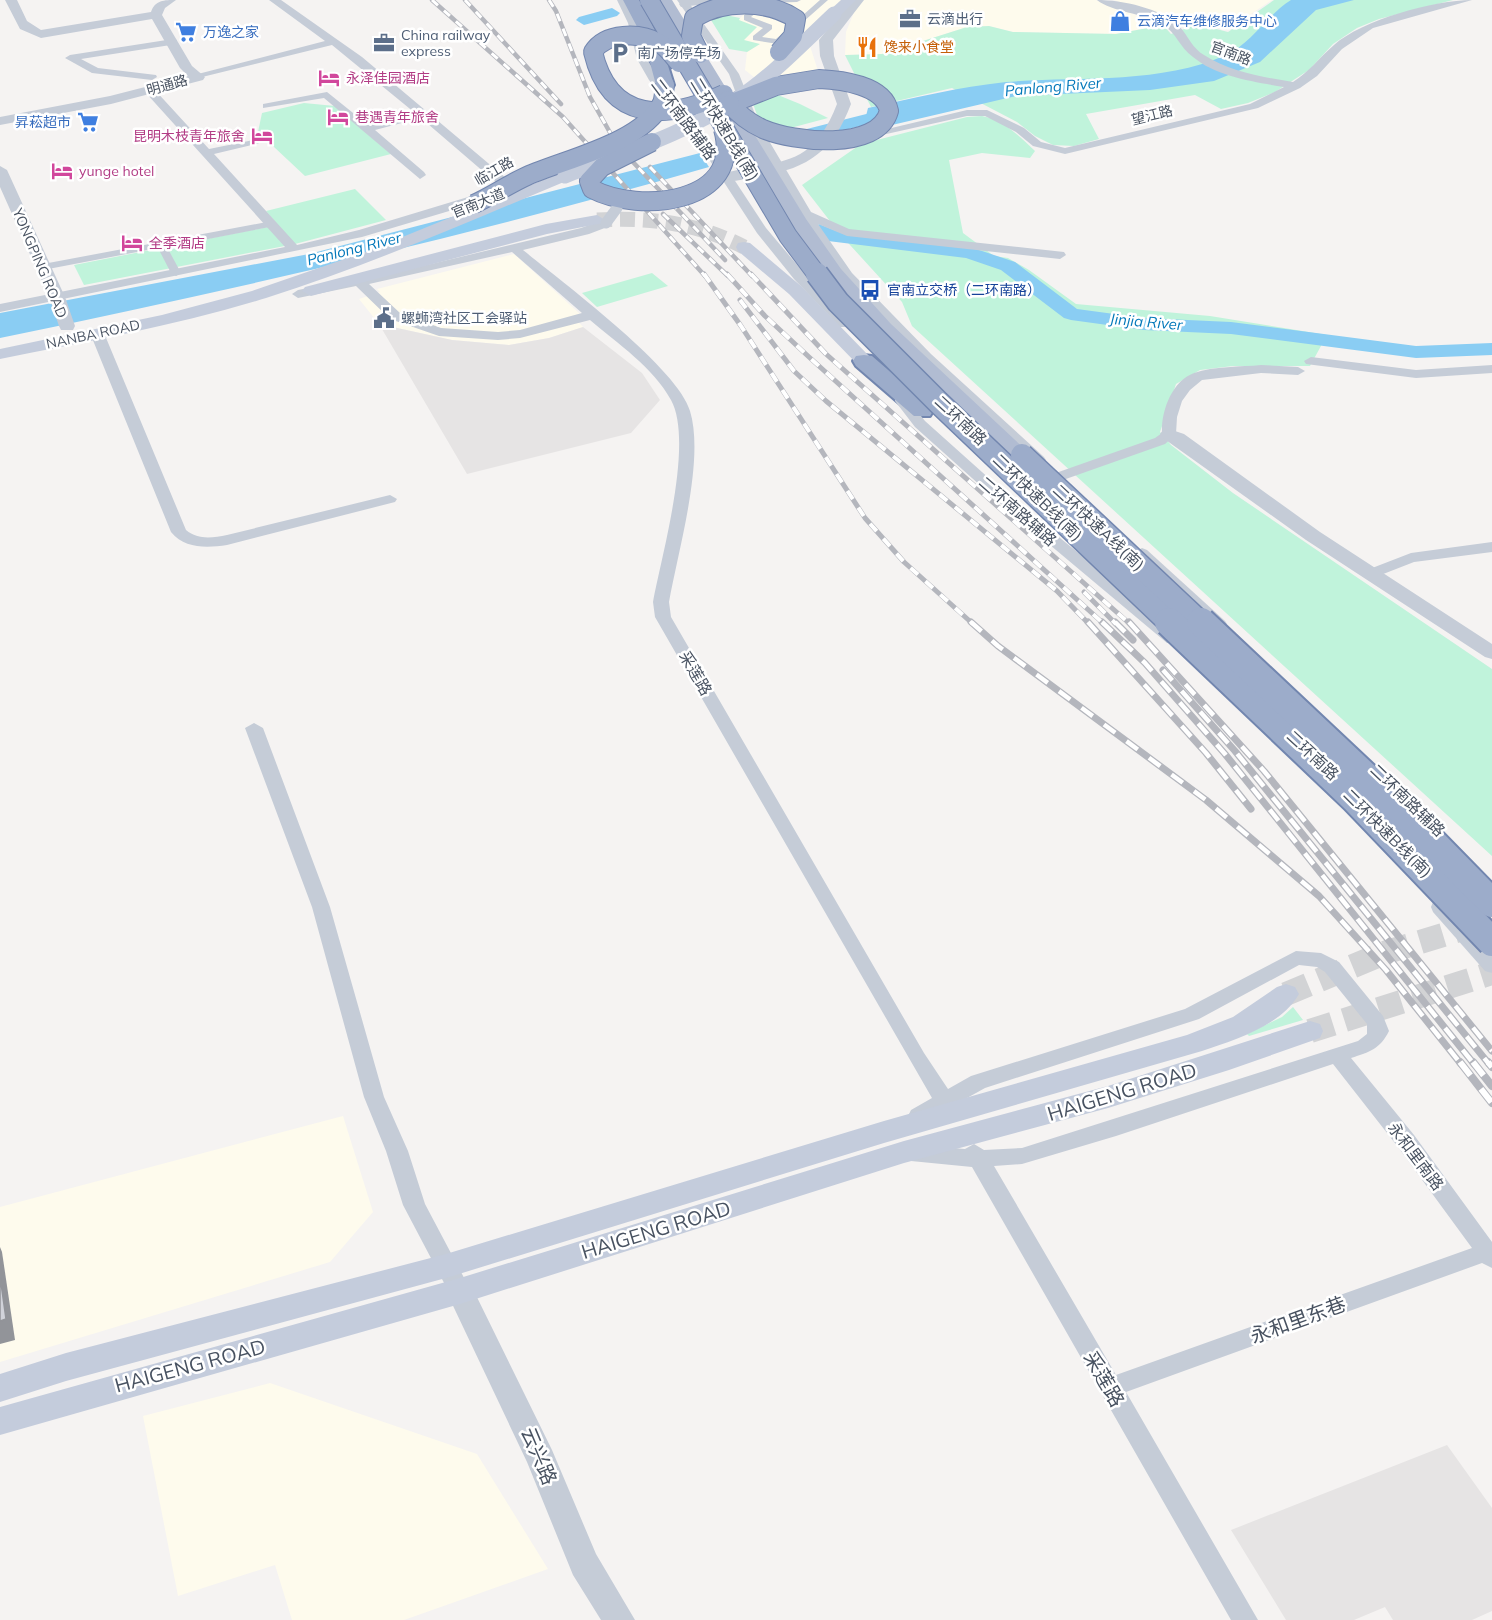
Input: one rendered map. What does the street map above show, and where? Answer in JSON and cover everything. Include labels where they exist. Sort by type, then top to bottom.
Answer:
[{"type":"highway","name":"二环快速B线(南)","points":[[650,0],[702,91],[720,108],[797,249],[838,302],[938,402],[1388,831],[1492,942]]},
{"type":"highway","points":[[474,204],[528,175],[629,133],[655,114],[664,99],[665,90],[657,55],[645,23],[628,2]]},
{"type":"highway","points":[[700,54],[691,33],[697,15],[717,6],[747,3],[778,7],[796,19],[793,36],[779,52]]},
{"type":"highway","name":"二环快速A线(南)","points":[[674,4],[700,54],[720,108],[818,246],[872,312],[1380,790],[1482,904]]},
{"type":"highway","points":[[702,91],[674,57],[653,40],[637,37],[618,38],[603,42],[594,50],[599,70],[611,93],[627,103],[643,107],[672,108],[697,105],[722,95],[749,78]]},
{"type":"highway","points":[[720,108],[727,105],[731,103],[741,98],[777,86],[824,80],[867,89],[884,100],[890,111],[889,117],[879,127],[862,135],[839,140],[806,140],[780,136],[757,126],[738,113],[732,105],[729,103],[720,108]]},
{"type":"highway","points":[[652,142],[598,170],[589,181],[592,189],[614,199],[644,202],[683,195],[707,185],[722,172],[726,162],[725,134],[720,108]]},
{"type":"highway","points":[[864,361],[922,411],[1123,604],[1191,647],[1223,673]]},
{"type":"main road","name":"二环南路","points":[[650,0],[767,171]]},
{"type":"main road","name":"官南大道","points":[[186,314],[333,261],[673,124],[719,100],[749,78],[835,0]]},
{"type":"main road","name":"官南大道","points":[[78,328],[236,297],[351,262],[652,142],[720,108],[768,74],[849,0]]},
{"type":"main road","name":"二环南路","points":[[674,4],[767,171],[804,256],[854,316],[1375,814],[1482,904],[1492,937]]},
{"type":"main road","points":[[78,328],[298,294],[546,229],[602,221]]},
{"type":"main road","points":[[744,247],[787,283],[864,361]]},
{"type":"main road","name":"NANBA ROAD","points":[[0,346],[78,328],[186,314]]},
{"type":"main road","name":"NANBA ROAD","points":[[0,354],[78,328]]},
{"type":"main road","name":"HAIGENG ROAD","points":[[961,1128],[1231,1031],[1262,1015],[1286,994]]},
{"type":"main road","name":"HAIGENG ROAD","points":[[0,1421],[898,1141],[1108,1097],[1219,1063],[1310,1030]]},
{"type":"main road","name":"HAIGENG ROAD","points":[[0,1388],[78,1364],[453,1279]]},
{"type":"street","points":[[11,0],[22,26],[41,34],[156,15]]},
{"type":"street","points":[[156,15],[159,6],[170,0]]},
{"type":"street","points":[[274,0],[333,42],[503,182]]},
{"type":"street","points":[[674,4],[706,0]]},
{"type":"street","points":[[753,0],[797,0]]},
{"type":"street","points":[[764,1],[747,17],[748,20],[769,27],[756,38],[778,42],[824,0]]},
{"type":"street","points":[[725,177],[767,171],[805,158],[827,140],[840,118],[844,104],[827,56],[826,40],[858,0]]},
{"type":"street","name":"官南路","points":[[1102,0],[1167,22],[1178,32],[1194,54],[1203,60],[1238,73],[1296,86]]},
{"type":"street","name":"望江路","points":[[827,140],[879,134],[976,112],[997,117],[1048,149],[1078,150],[1254,106],[1296,86],[1313,74],[1338,47],[1369,26],[1467,0]]},
{"type":"street","name":"二环南路辅路","points":[[628,2],[642,59],[650,74],[697,131],[761,230],[798,276],[894,372],[902,385],[902,401],[910,414],[950,452],[1212,674],[1336,797],[1482,904]]},
{"type":"street","points":[[156,15],[187,68],[198,77]]},
{"type":"street","points":[[173,42],[69,58],[96,71],[151,84],[205,153],[294,249]]},
{"type":"street","name":"明通路","points":[[0,121],[151,84],[198,77],[333,42]]},
{"type":"street","points":[[267,106],[316,95],[327,95],[369,128],[420,175]]},
{"type":"street","points":[[369,128],[423,114]]},
{"type":"street","points":[[205,153],[264,139]]},
{"type":"street","name":"临江路","points":[[0,308],[294,249],[362,233],[472,200],[522,171],[554,160],[580,163],[598,177],[618,205],[602,221]]},
{"type":"street","name":"YONGPING ROAD","points":[[0,170],[57,298],[78,328]]},
{"type":"street","name":"二环南路辅路","points":[[767,171],[805,214],[832,257],[872,303],[934,364],[1350,744],[1482,904],[1492,966]]},
{"type":"street","points":[[805,214],[812,219],[847,232],[1060,255]]},
{"type":"street","points":[[298,294],[361,284],[585,231],[602,221]]},
{"type":"street","points":[[44,267],[272,224]]},
{"type":"street","points":[[161,245],[176,273]]},
{"type":"street","name":"采莲路","points":[[514,248],[654,368],[672,390],[684,413],[686,439],[684,473],[661,602],[663,617],[1245,1620]]},
{"type":"street","points":[[361,284],[395,316],[439,332],[498,336],[520,334],[592,315]]},
{"type":"street","points":[[78,328],[179,532],[185,538],[201,543],[227,540],[390,500]]},
{"type":"street","points":[[1311,361],[1416,374],[1492,369]]},
{"type":"street","points":[[1169,434],[1168,425],[1173,404],[1189,381],[1198,376],[1261,369],[1298,371]]},
{"type":"street","points":[[1058,477],[1160,441],[1169,434]]},
{"type":"street","points":[[1169,434],[1179,438],[1313,536],[1373,573],[1492,653]]},
{"type":"street","points":[[1373,573],[1411,558],[1492,547]]},
{"type":"street","points":[[254,728],[321,907],[374,1097],[397,1151],[414,1205],[453,1279]]},
{"type":"street","points":[[898,1141],[961,1128],[1022,1156],[1365,1046],[1375,1039],[1379,1031],[1376,1021],[1332,967],[1321,960],[1296,958],[1192,1014],[978,1082],[961,1128]]},
{"type":"street","name":"永和里南路","points":[[1337,1055],[1406,1141],[1489,1256]]},
{"type":"street","name":"永和里东巷","points":[[1109,1388],[1489,1256]]},
{"type":"street","name":"云兴路","points":[[453,1279],[541,1460],[584,1564],[619,1620]]},
{"type":"shaded area","points":[[759,0],[853,0],[810,46],[820,77],[764,85],[745,70],[747,52],[759,44],[744,41],[738,20]]},
{"type":"shaded area","points":[[864,0],[1096,0],[1163,25],[1116,34],[1013,32],[989,26],[967,27],[882,54],[845,55],[846,32],[855,10]]},
{"type":"shaded area","points":[[1114,0],[1272,0],[1230,28],[1189,17],[1179,24]]},
{"type":"shaded area","points":[[514,254],[580,314],[574,317],[583,327],[549,338],[509,345],[452,340],[379,324],[359,299],[380,292],[377,289]]},
{"type":"shaded area","points":[[379,324],[452,340],[509,345],[549,338],[583,327],[642,373],[660,400],[631,433],[467,474]]},
{"type":"shaded area","points":[[343,1116],[373,1212],[330,1262],[0,1362],[0,1207]]},
{"type":"shaded area","points":[[270,1383],[477,1454],[548,1569],[404,1620],[292,1620],[275,1565],[178,1596],[143,1416]]},
{"type":"shaded area","points":[[1447,1445],[1492,1508],[1492,1611],[1472,1620],[1393,1620],[1385,1607],[1354,1620],[1286,1620],[1231,1530]]},
{"type":"green space","points":[[1274,0],[1453,0],[1379,19],[1357,28],[1333,44],[1309,70],[1275,92],[1248,103],[1221,109],[1195,95],[1086,114],[1099,139],[1074,146],[1053,145],[1035,136],[1017,122],[952,88],[871,107],[845,55],[882,54],[967,27],[989,26],[1013,32],[1116,34],[1163,25],[1171,34],[1197,24],[1228,32]]},
{"type":"green space","points":[[711,12],[740,18],[739,20],[757,27],[744,40],[760,44],[747,52],[729,49],[711,20]]},
{"type":"green space","points":[[758,87],[828,118],[764,135],[751,98]]},
{"type":"green space","points":[[304,103],[335,106],[391,154],[305,176],[258,132],[262,113]]},
{"type":"green space","points":[[982,116],[1004,125],[1035,151],[1030,158],[982,153],[949,160],[963,233],[994,256],[1008,258],[1029,270],[1076,304],[1210,316],[1327,335],[1310,366],[1233,366],[1200,370],[1176,384],[1160,432],[1171,445],[1233,493],[1492,669],[1492,856],[912,326],[902,302],[840,234],[802,185],[861,144],[967,117]]},
{"type":"green space","points":[[355,189],[386,220],[295,244],[84,285],[74,265],[278,225],[266,211]]},
{"type":"green space","points":[[652,273],[668,286],[597,307],[582,293]]},
{"type":"green space","points":[[1293,1007],[1303,1020],[1249,1036],[1247,1034],[1282,1017]]},
{"type":"water","points":[[1291,0],[1354,0],[1316,10],[1260,62],[1214,81],[1150,90],[1016,96],[862,132],[868,108],[936,93],[1006,82],[1117,78],[1200,65],[1235,50]]},
{"type":"water","points":[[700,153],[709,167],[621,192],[445,238],[267,280],[0,338],[0,313],[309,254]]},
{"type":"building","points":[[0,1276],[6,1319],[0,1321]]},
{"type":"waterway","points":[[584,20],[612,13]]},
{"type":"waterway","name":"Panlong River","points":[[785,140],[902,110]]},
{"type":"waterway","name":"Jinjia River","points":[[819,230],[835,237],[969,253],[1008,266],[1071,314],[1144,324],[1231,328],[1416,352],[1492,349]]},
{"type":"tunnel","points":[[597,220],[673,223],[709,232],[744,247]]},
{"type":"tunnel","points":[[1286,994],[1387,952],[1492,920]]},
{"type":"tunnel","points":[[1310,1031],[1492,973]]},
{"type":"railway","points":[[432,0],[563,117],[705,276]]},
{"type":"railway","points":[[465,0],[561,104]]},
{"type":"railway","points":[[549,0],[556,11],[590,97],[617,145],[725,260]]},
{"type":"railway","points":[[650,167],[752,276]]},
{"type":"railway","points":[[663,214],[728,276]]},
{"type":"railway","points":[[704,274],[741,326],[865,518],[904,562],[973,624]]},
{"type":"railway","points":[[727,274],[765,316],[809,357],[1104,624]]},
{"type":"railway","points":[[751,274],[826,354],[1130,624]]},
{"type":"railway","points":[[740,300],[794,371],[826,401],[1057,591],[1089,624]]},
{"type":"railway","points":[[1084,592],[1116,624]]},
{"type":"railway","points":[[971,622],[998,646],[1206,800],[1319,896],[1386,970],[1461,1064]]},
{"type":"railway","points":[[1088,622],[1206,753],[1251,809]]},
{"type":"railway","points":[[1102,622],[1145,663],[1225,754],[1474,1064]]},
{"type":"railway","points":[[1115,622],[1133,640]]},
{"type":"railway","points":[[1129,622],[1264,771],[1492,1051]]},
{"type":"railway","points":[[1163,670],[1235,751],[1489,1064]]},
{"type":"railway","points":[[1460,1062],[1492,1103]]},
{"type":"railway","points":[[1473,1062],[1492,1086]]},
{"type":"railway","points":[[1488,1062],[1492,1067]]},
{"type":"place","name":"云滴出行","points":[[910,19]]},
{"type":"place","name":"云滴汽车维修服务中心","points":[[1120,21]]},
{"type":"place","name":"万逸之家","points":[[186,32]]},
{"type":"place","name":"China railway express","points":[[384,43]]},
{"type":"place","name":"馋来小食堂","points":[[867,47]]},
{"type":"place","name":"南广场停车场","points":[[620,53]]},
{"type":"place","name":"永泽佳园酒店","points":[[329,78]]},
{"type":"place","name":"巷遇青年旅舍","points":[[338,117]]},
{"type":"place","name":"昇菘超市","points":[[88,122]]},
{"type":"place","name":"昆明木枝青年旅舍","points":[[262,136]]},
{"type":"place","name":"yunge hotel","points":[[62,171]]},
{"type":"place","name":"全季酒店","points":[[132,243]]},
{"type":"place","name":"官南立交桥（二环南路）","points":[[870,290]]},
{"type":"place","name":"螺蛳湾社区工会驿站","points":[[384,318]]}]
